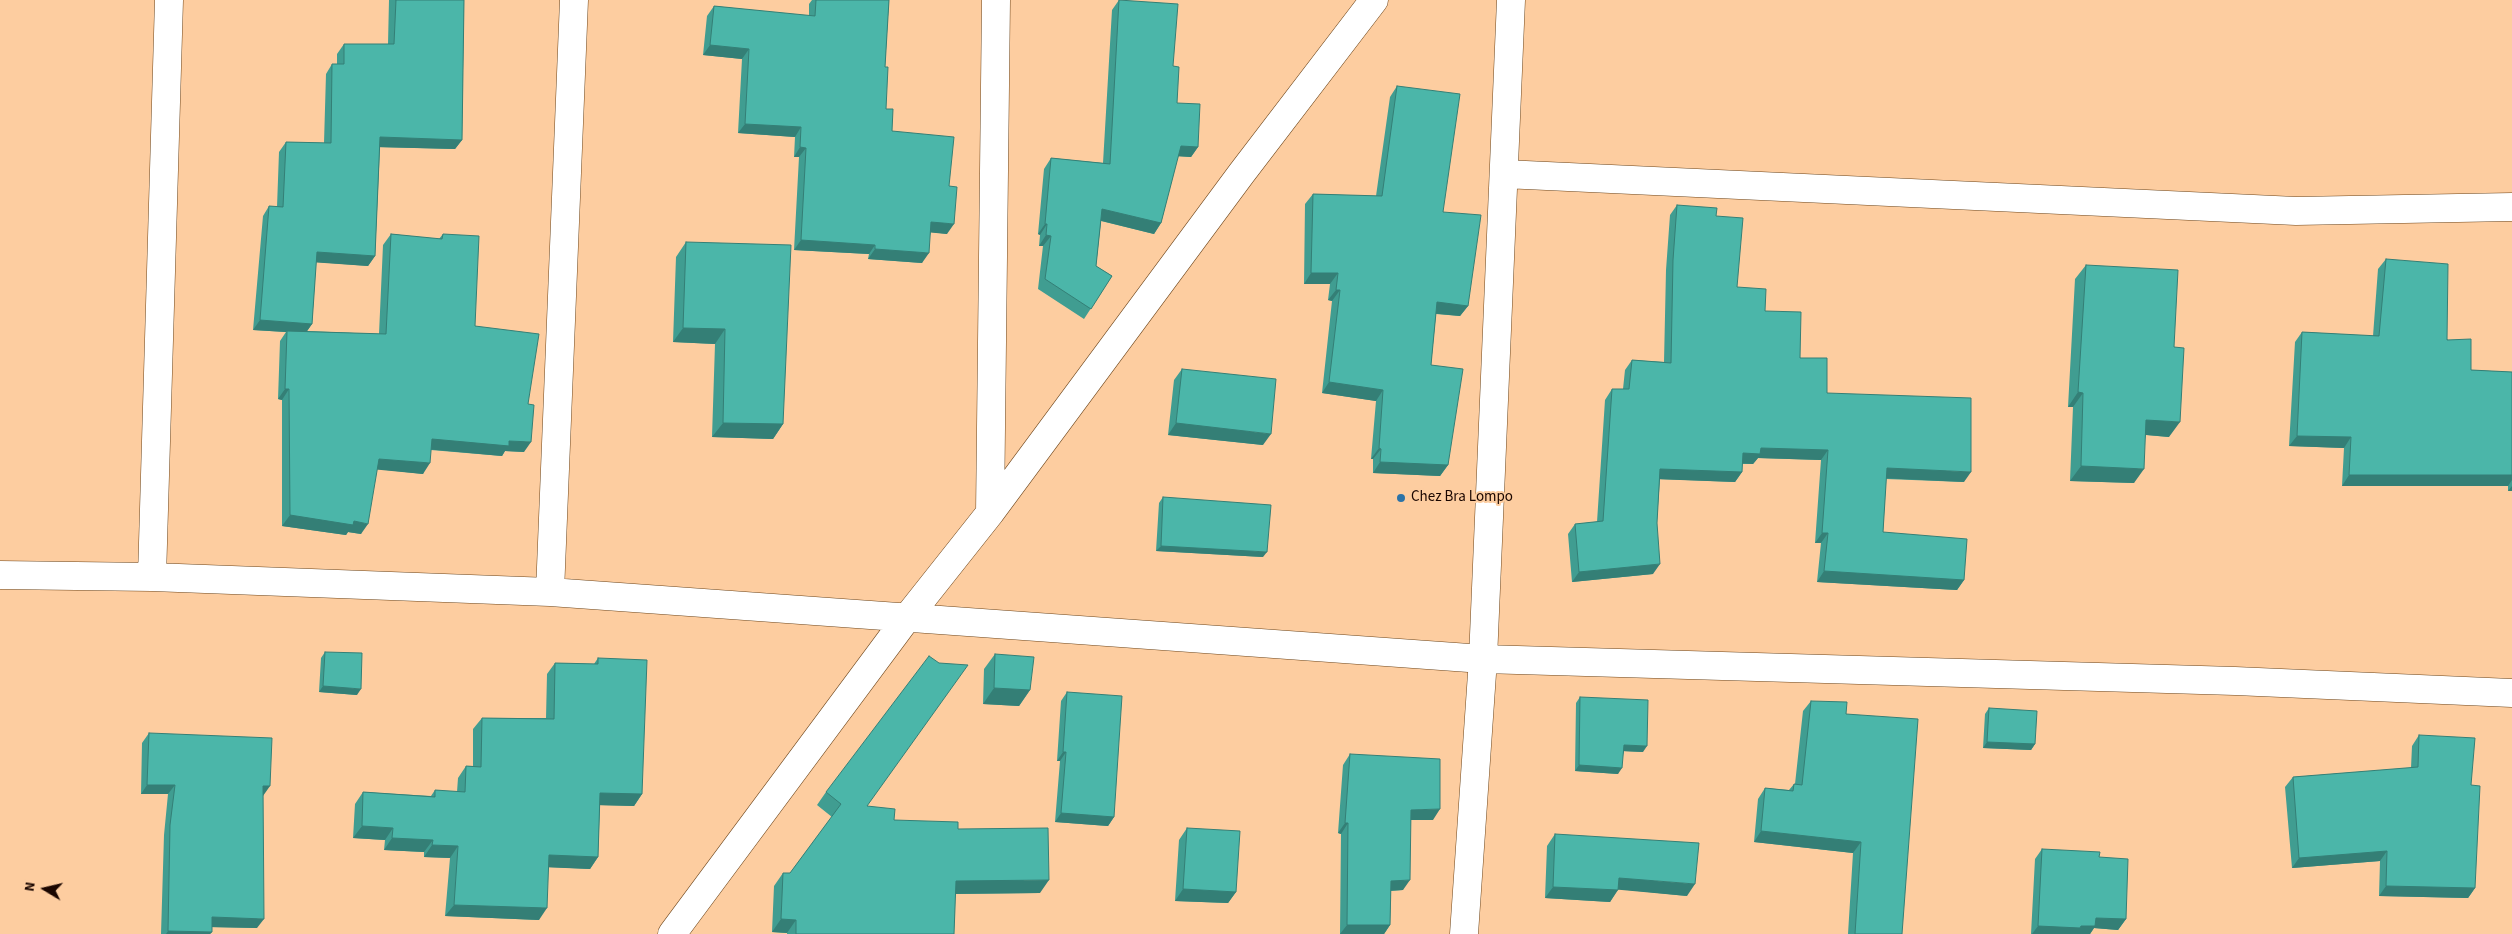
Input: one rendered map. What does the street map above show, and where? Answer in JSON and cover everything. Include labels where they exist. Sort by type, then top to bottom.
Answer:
[{"type":"street","points":[[152,577],[170,0]]},
{"type":"street","points":[[550,592],[574,0]]},
{"type":"street","points":[[990,513],[996,0]]},
{"type":"street","points":[[672,934],[906,619],[990,513],[1240,174],[1374,0]]},
{"type":"street","points":[[1464,934],[1483,659],[1511,0]]},
{"type":"street","points":[[1504,174],[2296,212],[2512,206]]},
{"type":"street","points":[[0,575],[152,577],[550,592],[1483,659],[2235,681],[2512,693]]},
{"type":"building","points":[[396,0],[464,0],[462,140],[380,137],[375,256],[317,252],[312,324],[260,320],[269,206],[283,207],[286,142],[331,143],[332,64],[344,64],[344,44],[394,44]]},
{"type":"building","points":[[816,0],[889,0],[885,67],[888,67],[886,109],[893,109],[892,131],[954,137],[949,186],[957,187],[954,224],[931,222],[929,253],[875,249],[875,245],[801,240],[806,148],[800,147],[801,127],[745,124],[749,49],[710,45],[714,6],[815,16]]},
{"type":"building","points":[[1119,0],[1178,4],[1173,66],[1179,67],[1177,103],[1200,104],[1198,147],[1181,146],[1161,223],[1102,209],[1096,266],[1112,276],[1091,309],[1045,279],[1051,236],[1046,235],[1047,224],[1045,224],[1051,158],[1110,164]]},
{"type":"building","points":[[1397,86],[1460,94],[1443,212],[1481,215],[1468,306],[1437,302],[1431,365],[1463,369],[1448,465],[1380,462],[1381,449],[1379,448],[1383,390],[1329,382],[1340,290],[1336,290],[1338,273],[1311,273],[1313,194],[1382,196]]},
{"type":"building","points":[[1677,205],[1717,208],[1716,216],[1743,218],[1737,287],[1766,289],[1765,311],[1801,312],[1800,358],[1827,358],[1827,393],[1971,398],[1971,472],[1887,468],[1883,532],[1967,539],[1964,580],[1824,571],[1828,533],[1822,533],[1828,450],[1761,448],[1760,454],[1743,453],[1742,472],[1660,469],[1657,523],[1660,564],[1579,572],[1575,524],[1603,521],[1612,389],[1629,389],[1632,360],[1671,363],[1673,260]]},
{"type":"building","points":[[391,234],[442,239],[443,234],[479,236],[475,326],[539,334],[528,404],[534,405],[531,442],[509,441],[509,446],[432,439],[430,463],[379,459],[368,524],[354,521],[353,525],[290,515],[289,389],[285,389],[287,331],[386,334]]},
{"type":"building","points":[[686,242],[791,245],[783,424],[723,423],[725,329],[683,328]]},
{"type":"building","points":[[2386,259],[2448,264],[2447,340],[2471,339],[2471,370],[2512,372],[2512,475],[2349,475],[2351,437],[2297,436],[2302,332],[2379,336]]},
{"type":"building","points":[[2086,265],[2178,270],[2174,347],[2184,348],[2180,422],[2146,420],[2144,469],[2081,466],[2083,393],[2078,392]]},
{"type":"building","points":[[1182,369],[1276,379],[1271,434],[1176,423]]},
{"type":"building","points":[[1163,497],[1271,505],[1267,552],[1161,546]]},
{"type":"building","points":[[325,652],[362,653],[361,689],[323,686]]},
{"type":"building","points":[[995,654],[1034,657],[1030,690],[994,688]]},
{"type":"building","points":[[929,656],[939,663],[968,665],[867,806],[895,809],[894,820],[958,822],[958,829],[1048,828],[1049,880],[956,881],[954,934],[796,934],[796,920],[781,919],[783,873],[790,873],[841,804],[826,792]]},
{"type":"building","points":[[598,658],[647,660],[642,794],[600,793],[598,857],[549,855],[547,908],[454,905],[458,846],[432,845],[433,840],[392,838],[393,828],[362,826],[363,792],[435,797],[435,790],[465,792],[466,766],[481,767],[482,718],[554,719],[555,663],[598,664]]},
{"type":"building","points":[[1067,692],[1122,696],[1114,817],[1061,813],[1066,752],[1063,752]]},
{"type":"building","points":[[1580,697],[1648,700],[1647,746],[1624,745],[1622,768],[1579,765]]},
{"type":"building","points":[[1811,701],[1847,702],[1846,714],[1918,719],[1902,934],[1855,934],[1861,842],[1761,831],[1765,788],[1793,791],[1794,784],[1802,785]]},
{"type":"building","points":[[1989,708],[2037,711],[2035,744],[1987,742]]},
{"type":"building","points":[[149,733],[272,738],[270,786],[263,786],[264,919],[212,917],[212,932],[168,931],[170,825],[175,785],[147,785]]},
{"type":"building","points":[[2419,735],[2475,738],[2471,785],[2480,786],[2475,888],[2386,886],[2387,851],[2299,858],[2293,777],[2418,767]]},
{"type":"building","points":[[1350,754],[1440,759],[1440,809],[1411,810],[1410,880],[1391,881],[1390,925],[1347,925],[1348,823],[1345,823]]},
{"type":"building","points":[[1187,828],[1240,831],[1236,892],[1183,889]]},
{"type":"building","points":[[1555,834],[1699,843],[1695,884],[1619,878],[1618,890],[1553,887]]},
{"type":"building","points":[[2042,849],[2100,852],[2099,857],[2128,859],[2126,919],[2096,918],[2095,926],[2081,926],[2080,928],[2038,926]]},
{"type":"place","name":"Chez Bra Lompo","points":[[1401,498]]}]
